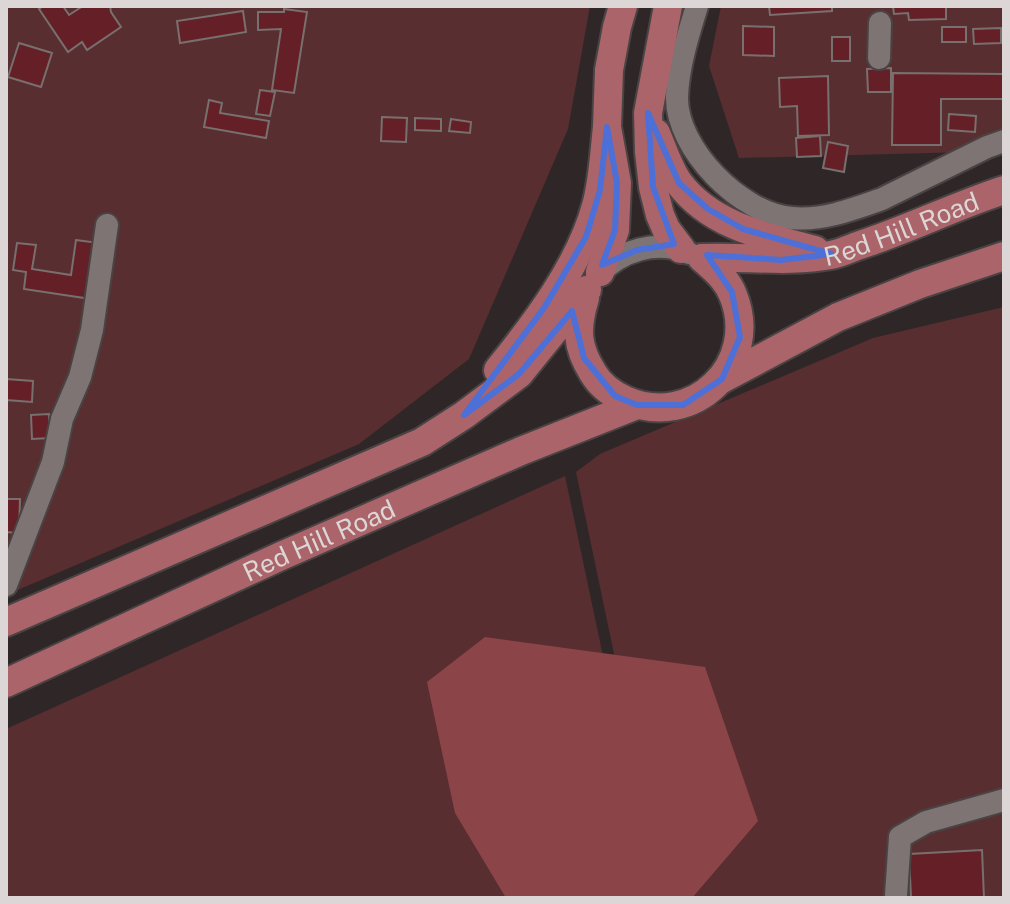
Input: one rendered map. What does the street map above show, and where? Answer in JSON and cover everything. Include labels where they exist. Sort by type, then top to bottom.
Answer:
[{"type":"main road","points":[[464,415],[544,308],[586,237],[600,190],[609,70],[623,6]]},
{"type":"main road","points":[[668,6],[648,113],[653,187],[666,229],[691,254],[719,273],[732,292],[739,314],[740,337],[734,359],[722,379]]},
{"type":"main road","points":[[648,113],[679,183],[719,218],[743,229],[831,254]]},
{"type":"main road","points":[[607,127],[617,183],[615,230],[580,313],[578,334],[584,358],[596,379],[615,396],[637,405],[660,408],[683,405],[704,394],[722,379],[838,317],[920,284],[1004,256]]},
{"type":"main road","name":"Red Hill Road","points":[[691,254],[781,260],[831,254],[890,236],[1004,190]]},
{"type":"main road","name":"Red Hill Road","points":[[6,622],[422,442],[519,374],[594,281]]},
{"type":"main road","name":"Red Hill Road","points":[[6,683],[295,550],[521,451],[637,405]]},
{"type":"street","points":[[697,6],[677,97],[683,128],[711,171],[748,202],[774,215],[815,218],[866,205],[1004,141]]},
{"type":"street","points":[[879,58],[880,23]]},
{"type":"street","points":[[6,585],[53,462],[62,419],[80,377],[92,330],[107,225]]},
{"type":"street","points":[[594,281],[617,258],[637,250],[659,247],[691,254]]},
{"type":"street","points":[[896,895],[900,837],[926,822],[1004,800]]},
{"type":"highlighted area","points":[[648,113],[679,183],[708,209],[743,229],[831,254],[781,260],[707,255],[732,292],[740,337],[722,379],[683,405],[637,405],[615,396],[584,358],[572,311],[519,374],[464,415],[544,308],[586,237],[600,190],[607,127],[617,183],[615,230],[602,265],[637,250],[674,244],[653,187]]},
{"type":"shaded area","points":[[6,6],[590,6],[568,129],[469,359],[359,444],[6,595]]},
{"type":"shaded area","points":[[721,6],[1004,6],[1004,151],[739,158],[709,66]]},
{"type":"shaded area","points":[[1004,307],[1004,898],[665,898],[576,472],[600,454],[873,338]]},
{"type":"shaded area","points":[[565,476],[654,898],[6,898],[6,729]]},
{"type":"shaded area","points":[[485,637],[705,667],[758,821],[692,898],[506,898],[455,813],[427,682]]},
{"type":"building","points":[[43,6],[63,6],[69,15],[83,6],[110,6],[121,27],[87,50],[82,42],[68,52],[39,9]]},
{"type":"building","points":[[769,6],[832,6],[832,11],[770,15]]},
{"type":"building","points":[[893,6],[946,6],[946,19],[909,20],[908,13],[894,14]]},
{"type":"building","points":[[284,9],[307,12],[294,93],[272,90],[281,29],[258,30],[258,12],[284,12]]},
{"type":"building","points":[[243,11],[246,32],[180,43],[177,21]]},
{"type":"building","points":[[743,26],[774,27],[774,56],[743,55]]},
{"type":"building","points":[[942,27],[966,27],[966,42],[942,42]]},
{"type":"building","points":[[1001,28],[1001,43],[974,44],[973,29]]},
{"type":"building","points":[[832,37],[850,37],[850,61],[832,61]]},
{"type":"building","points":[[19,43],[52,53],[41,87],[8,77]]},
{"type":"building","points":[[891,68],[891,92],[868,92],[867,69]]},
{"type":"building","points":[[893,73],[1004,74],[1004,99],[941,99],[941,145],[892,145]]},
{"type":"building","points":[[828,76],[829,135],[798,136],[797,106],[780,107],[779,78]]},
{"type":"building","points":[[260,90],[275,92],[270,116],[256,114]]},
{"type":"building","points":[[209,100],[222,103],[220,113],[269,121],[266,138],[204,127]]},
{"type":"building","points":[[949,114],[976,116],[975,132],[948,130]]},
{"type":"building","points":[[382,117],[407,118],[406,142],[381,141]]},
{"type":"building","points":[[415,118],[441,119],[441,131],[415,130]]},
{"type":"building","points":[[451,119],[471,122],[470,133],[449,131]]},
{"type":"building","points":[[820,136],[821,156],[797,157],[796,138]]},
{"type":"building","points":[[828,142],[848,146],[844,172],[823,168]]},
{"type":"building","points":[[76,240],[99,243],[91,299],[24,289],[26,272],[13,270],[17,243],[36,245],[32,269],[71,275]]},
{"type":"building","points":[[6,379],[33,381],[32,402],[6,400]]},
{"type":"building","points":[[49,414],[50,438],[32,439],[31,415]]},
{"type":"building","points":[[6,499],[20,499],[19,533],[6,532]]},
{"type":"building","points":[[982,850],[984,898],[911,898],[909,854]]}]
